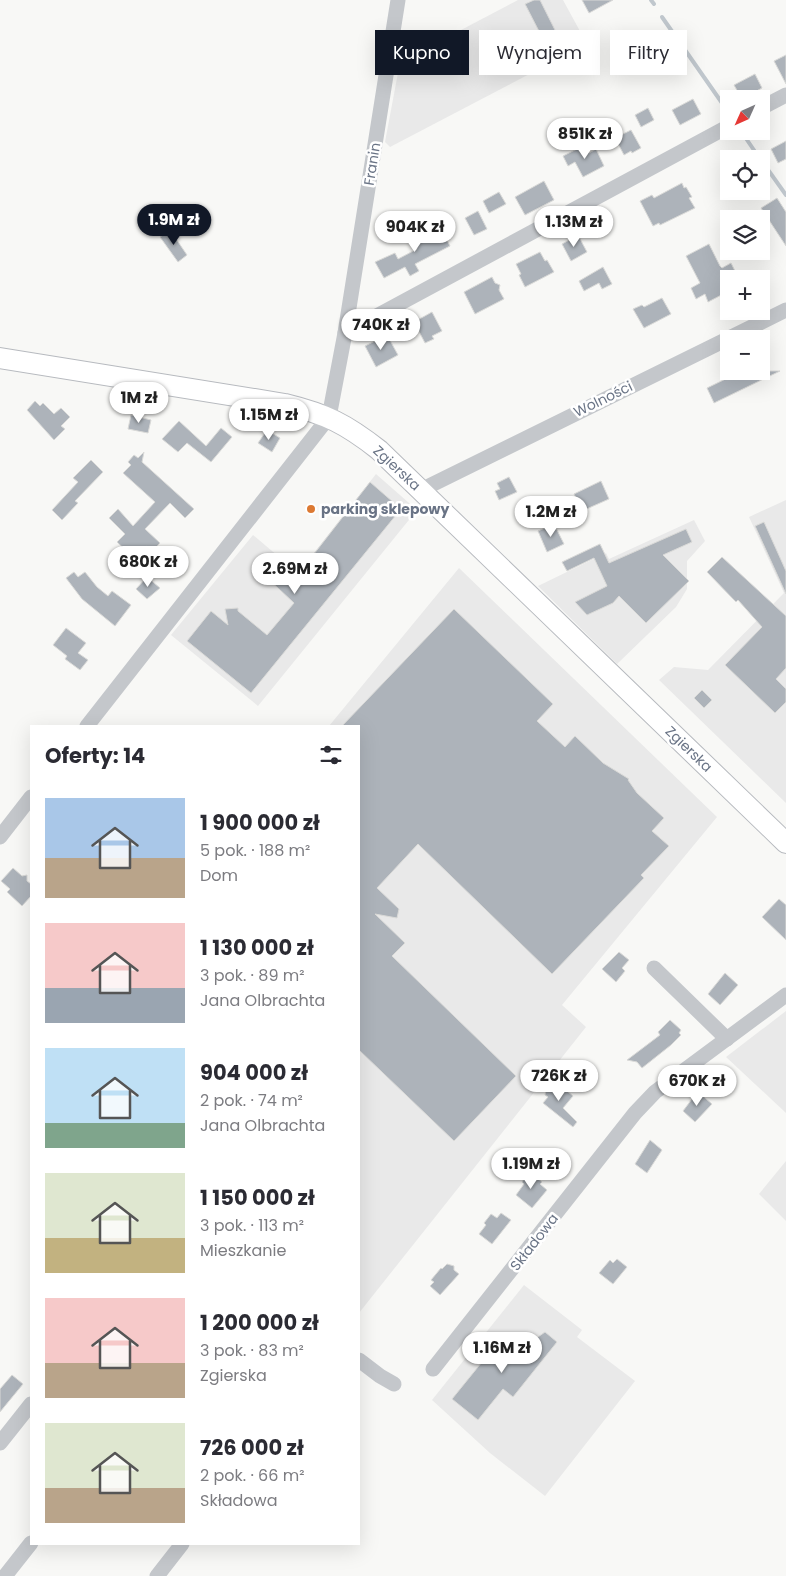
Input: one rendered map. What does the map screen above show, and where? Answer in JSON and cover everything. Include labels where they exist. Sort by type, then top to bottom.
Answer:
[{"type":"main road","name":"Zgierska","points":[[0,358],[285,404],[329,417],[352,429],[374,446],[421,490],[786,843]]},
{"type":"street","name":"Franin","points":[[329,417],[345,333],[398,0]]},
{"type":"street","points":[[770,103],[786,95]]},
{"type":"street","points":[[345,333],[720,131]]},
{"type":"street","name":"Wolności","points":[[421,490],[786,310]]},
{"type":"street","points":[[88,725],[329,417]]},
{"type":"street","points":[[0,837],[30,798]]},
{"type":"street","points":[[654,968],[727,1039]]},
{"type":"street","name":"Składowa","points":[[433,1370],[634,1113],[655,1092],[786,996]]},
{"type":"street","points":[[360,1361],[394,1384]]},
{"type":"street","points":[[0,1443],[30,1405]]},
{"type":"street","points":[[5,1576],[30,1544]]},
{"type":"street","points":[[157,1576],[181,1545]]},
{"type":"shaded area","points":[[518,0],[563,0],[579,30],[479,30],[479,75],[528,75],[390,147],[385,142],[398,75],[469,75],[469,30],[461,30]]},
{"type":"shaded area","points":[[376,474],[417,510],[258,706],[171,635],[253,535],[298,573]]},
{"type":"shaded area","points":[[786,500],[786,803],[659,680],[674,667],[708,670],[784,593],[749,517]]},
{"type":"shaded area","points":[[694,520],[705,541],[687,561],[687,589],[676,607],[617,664],[538,586],[606,553],[609,559]]},
{"type":"shaded area","points":[[459,568],[717,817],[562,1005],[586,1027],[360,1312],[360,725],[330,725]]},
{"type":"shaded area","points":[[786,1011],[786,1113],[726,1057]]},
{"type":"shaded area","points":[[786,1161],[786,1221],[759,1194]]},
{"type":"shaded area","points":[[524,1285],[582,1330],[577,1337],[635,1381],[545,1496],[490,1453],[432,1400]]},
{"type":"building","points":[[534,0],[540,0],[555,30],[538,30],[525,4]]},
{"type":"building","points":[[582,0],[613,0],[589,13]]},
{"type":"building","points":[[786,55],[786,84],[774,61]]},
{"type":"building","points":[[755,74],[762,88],[758,90],[737,90],[734,85]]},
{"type":"building","points":[[693,99],[701,114],[680,125],[672,110]]},
{"type":"building","points":[[648,108],[654,120],[641,127],[635,115]]},
{"type":"building","points":[[631,130],[641,148],[624,155],[615,138]]},
{"type":"building","points":[[786,141],[786,159],[778,163],[771,149]]},
{"type":"building","points":[[585,145],[589,153],[596,149],[604,166],[583,177],[575,162],[568,166],[563,156]]},
{"type":"building","points":[[544,181],[554,200],[525,215],[515,197]]},
{"type":"building","points":[[682,183],[692,197],[689,198],[695,208],[660,225],[659,223],[653,226],[640,201],[652,195],[654,198]]},
{"type":"building","points":[[499,192],[506,204],[489,213],[483,201]]},
{"type":"building","points":[[777,198],[786,212],[786,246],[770,222],[770,210],[762,210],[761,208]]},
{"type":"building","points":[[478,211],[487,229],[474,235],[465,218]]},
{"type":"building","points":[[439,225],[450,246],[415,264],[419,271],[410,276],[405,267],[384,278],[375,262],[395,253],[398,259],[417,249],[412,239]]},
{"type":"building","points":[[170,230],[187,255],[178,262],[160,237]]},
{"type":"building","points":[[579,237],[587,252],[571,261],[562,244]]},
{"type":"building","points":[[709,244],[722,268],[731,263],[734,270],[720,270],[720,296],[708,302],[705,294],[696,299],[691,288],[700,283],[686,256]]},
{"type":"building","points":[[540,252],[554,272],[525,287],[516,264]]},
{"type":"building","points":[[603,267],[612,284],[602,289],[599,283],[584,291],[579,281]]},
{"type":"building","points":[[492,277],[495,283],[500,285],[499,290],[504,299],[475,314],[464,292]]},
{"type":"building","points":[[662,298],[671,314],[644,328],[633,309],[642,305],[644,307]]},
{"type":"building","points":[[432,312],[442,331],[432,336],[434,339],[425,343],[414,322]]},
{"type":"building","points":[[387,335],[398,355],[376,367],[365,346]]},
{"type":"building","points":[[770,371],[780,371],[770,376]]},
{"type":"building","points":[[723,380],[761,380],[714,403],[707,388]]},
{"type":"building","points":[[35,401],[40,406],[43,403],[54,414],[61,408],[70,417],[61,426],[65,429],[54,440],[27,410]]},
{"type":"building","points":[[131,415],[151,420],[148,433],[128,429]]},
{"type":"building","points":[[179,421],[206,446],[221,428],[232,437],[211,462],[187,443],[178,452],[162,439]]},
{"type":"building","points":[[267,430],[280,438],[272,452],[258,443]]},
{"type":"building","points":[[144,452],[142,462],[194,509],[185,518],[170,503],[145,529],[160,543],[152,551],[146,546],[134,558],[117,542],[125,534],[109,518],[118,509],[133,526],[155,502],[123,473],[131,465],[128,462],[134,455],[138,458]]},
{"type":"building","points":[[91,460],[103,472],[75,501],[78,503],[62,520],[52,510],[78,482],[73,478]]},
{"type":"building","points":[[509,477],[517,492],[499,500],[495,491],[500,489],[497,483]]},
{"type":"building","points":[[601,481],[609,499],[582,511],[574,494]]},
{"type":"building","points":[[370,482],[401,509],[251,693],[187,641],[211,611],[228,625],[225,609],[238,608],[238,611],[267,635],[294,603],[262,573],[276,558],[296,577]]},
{"type":"building","points":[[764,522],[786,571],[786,594],[755,526]]},
{"type":"building","points":[[554,524],[564,544],[547,552],[538,531]]},
{"type":"building","points":[[686,529],[692,542],[663,555],[689,581],[646,623],[619,596],[613,603],[587,615],[575,602],[607,586],[594,558],[567,571],[562,562],[600,544],[609,563]]},
{"type":"building","points":[[722,557],[786,616],[786,668],[776,679],[786,689],[786,702],[775,713],[725,665],[762,627],[738,600],[736,602],[707,572]]},
{"type":"building","points":[[74,572],[78,577],[85,572],[97,587],[108,596],[112,591],[131,605],[115,626],[82,599],[66,578]]},
{"type":"building","points":[[147,577],[160,588],[147,599],[136,589]]},
{"type":"building","points":[[454,609],[553,704],[537,721],[565,747],[575,736],[603,763],[629,779],[637,793],[664,818],[652,831],[669,846],[641,875],[644,878],[552,974],[418,844],[377,888],[399,909],[397,918],[375,914],[405,943],[392,956],[516,1076],[454,1141],[360,1051],[360,725],[343,725]]},
{"type":"building","points":[[66,628],[86,643],[78,653],[88,660],[80,670],[65,659],[67,656],[53,645]]},
{"type":"building","points":[[702,690],[712,700],[704,708],[694,698]]},
{"type":"building","points":[[13,868],[22,876],[27,875],[27,881],[30,883],[30,897],[22,906],[7,892],[10,889],[1,881]]},
{"type":"building","points":[[779,899],[786,905],[786,940],[762,917]]},
{"type":"building","points":[[619,952],[629,960],[622,968],[625,971],[616,982],[602,969]]},
{"type":"building","points":[[725,973],[738,985],[720,1005],[708,994]]},
{"type":"building","points":[[670,1020],[681,1030],[679,1033],[681,1035],[671,1045],[642,1068],[637,1062],[627,1060],[660,1035],[658,1032]]},
{"type":"building","points":[[555,1082],[562,1087],[566,1087],[567,1091],[573,1096],[563,1108],[577,1122],[573,1127],[543,1103],[548,1097],[545,1095],[547,1086],[553,1085]]},
{"type":"building","points":[[699,1093],[712,1104],[695,1122],[683,1111],[695,1095]]},
{"type":"building","points":[[650,1140],[662,1150],[647,1173],[635,1164]]},
{"type":"building","points":[[530,1172],[542,1182],[540,1184],[547,1190],[532,1208],[516,1195],[524,1184],[522,1182]]},
{"type":"building","points":[[501,1213],[511,1220],[492,1244],[479,1234],[491,1214],[497,1218]]},
{"type":"building","points":[[617,1259],[627,1267],[613,1284],[599,1273],[610,1260],[613,1263]]},
{"type":"building","points":[[447,1264],[454,1266],[454,1270],[459,1274],[440,1295],[430,1286],[434,1282],[431,1280]]},
{"type":"building","points":[[545,1332],[557,1342],[513,1397],[503,1389],[478,1420],[452,1399],[499,1341],[514,1354]]},
{"type":"building","points":[[12,1375],[23,1384],[0,1412],[0,1389]]},
{"type":"waterway","points":[[651,0],[654,4]]},
{"type":"waterway","points":[[662,17],[720,100]]},
{"type":"waterway","points":[[747,140],[754,150]]},
{"type":"waterway","points":[[770,173],[786,195]]},
{"type":"place","name":"parking sklepowy","points":[[311,509]]}]
